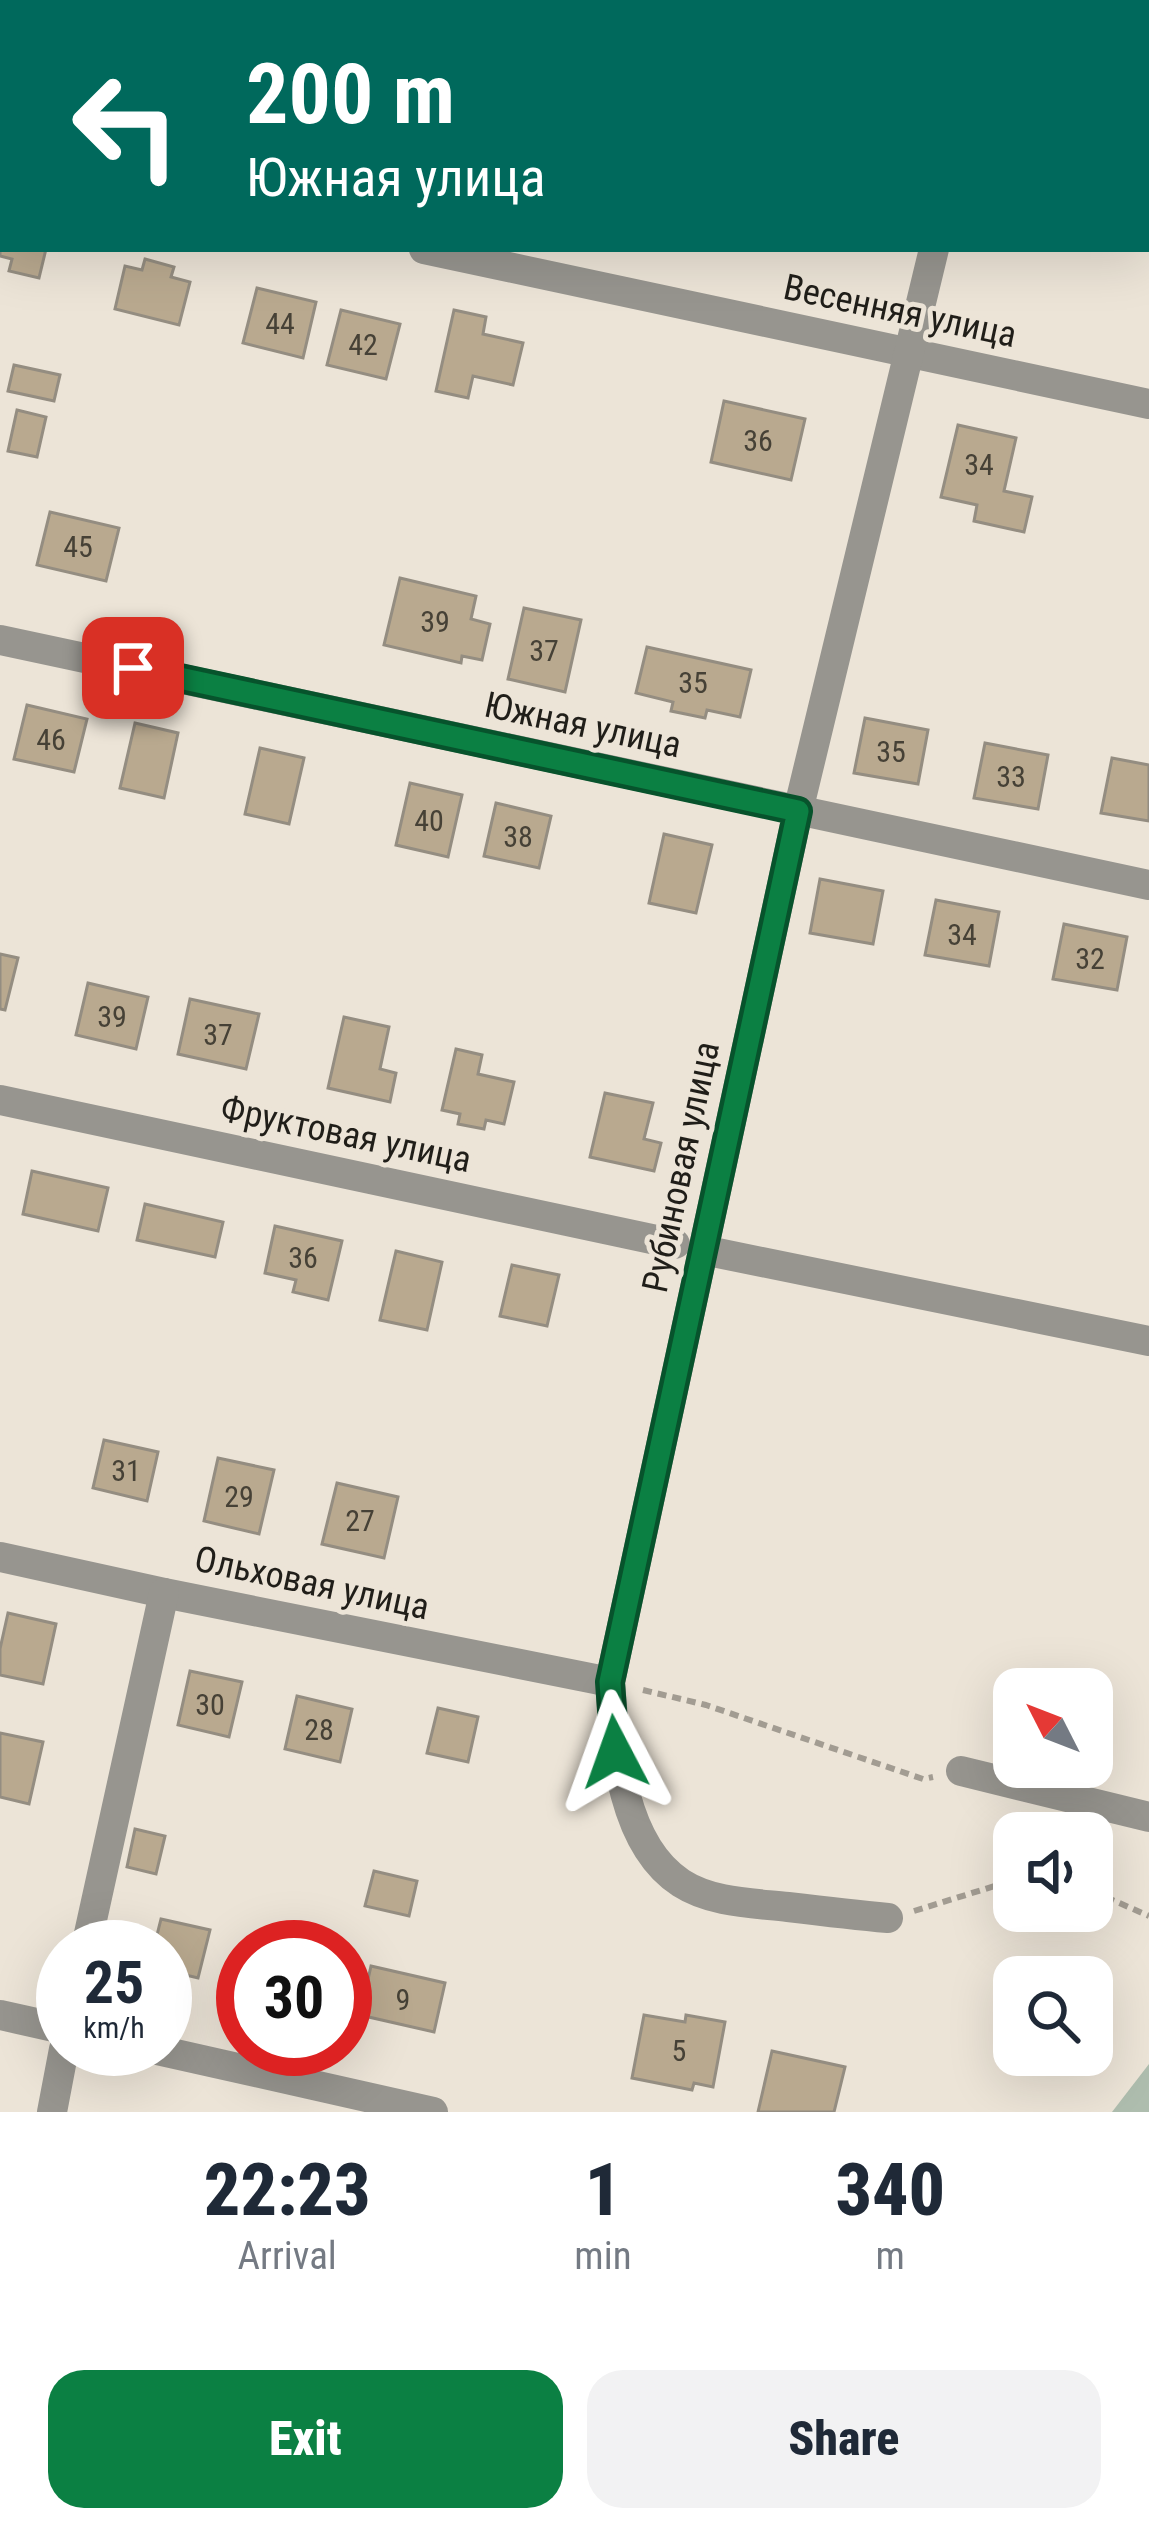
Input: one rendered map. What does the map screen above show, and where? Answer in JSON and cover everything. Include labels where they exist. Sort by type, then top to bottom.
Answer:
[{"type":"street","name":"Весенняя улица","points":[[438,252],[1149,404]]},
{"type":"street","name":"Рубиновая улица","points":[[888,1918],[718,1898],[683,1884],[658,1864],[633,1818],[615,1752],[610,1682],[689,1247],[933,252]]},
{"type":"street","name":"Южная улица","points":[[0,640],[1149,885]]},
{"type":"street","name":"Фруктовая улица","points":[[0,1100],[1149,1341]]},
{"type":"street","name":"Ольховая улица","points":[[0,1556],[610,1682]]},
{"type":"street","points":[[92,1920],[164,1592]]},
{"type":"street","points":[[961,1771],[1149,1817]]},
{"type":"street","points":[[0,2015],[36,2023]]},
{"type":"street","points":[[192,2058],[433,2112]]},
{"type":"street","points":[[52,2112],[59,2076]]},
{"type":"path","points":[[610,1682],[706,1705],[922,1779],[961,1771]]},
{"type":"path","points":[[888,1918],[993,1886]]},
{"type":"path","points":[[1113,1900],[1149,1916]]},
{"type":"green space","points":[[1149,2064],[1149,2112],[1112,2112]]},
{"type":"building","points":[[0,252],[45,252],[39,278],[9,271],[12,259]]},
{"type":"building","points":[[145,259],[174,267],[171,277],[190,282],[179,325],[115,309],[125,266],[142,270]]},
{"type":"building","points":[[257,288],[316,302],[303,358],[243,343]]},
{"type":"building","points":[[341,310],[400,324],[386,379],[327,365]]},
{"type":"building","points":[[454,310],[486,317],[483,334],[523,343],[513,385],[473,376],[468,398],[436,391]]},
{"type":"building","points":[[14,365],[60,375],[54,401],[8,391]]},
{"type":"building","points":[[724,401],[805,419],[791,480],[711,462]]},
{"type":"building","points":[[17,410],[46,417],[37,457],[8,451]]},
{"type":"building","points":[[958,425],[1016,438],[1004,491],[1032,497],[1024,532],[974,521],[977,505],[941,497]]},
{"type":"building","points":[[50,512],[119,528],[106,581],[37,565]]},
{"type":"building","points":[[400,578],[476,596],[471,619],[490,624],[482,660],[462,656],[461,663],[384,645]]},
{"type":"building","points":[[524,608],[581,620],[565,692],[508,679]]},
{"type":"building","points":[[647,647],[751,670],[740,717],[707,710],[705,718],[671,711],[673,702],[636,693]]},
{"type":"building","points":[[27,705],[87,719],[74,772],[14,759]]},
{"type":"building","points":[[865,718],[928,730],[918,784],[854,773]]},
{"type":"building","points":[[135,723],[178,733],[164,798],[120,788]]},
{"type":"building","points":[[985,743],[1048,755],[1038,809],[974,798]]},
{"type":"building","points":[[260,748],[304,758],[289,824],[245,814]]},
{"type":"building","points":[[1112,758],[1149,765],[1149,821],[1101,813]]},
{"type":"building","points":[[410,783],[462,795],[448,857],[396,845]]},
{"type":"building","points":[[496,803],[551,816],[539,868],[484,856]]},
{"type":"building","points":[[664,834],[712,845],[696,913],[649,903]]},
{"type":"building","points":[[820,879],[883,891],[873,944],[810,933]]},
{"type":"building","points":[[936,900],[999,912],[989,966],[925,955]]},
{"type":"building","points":[[1064,924],[1127,937],[1117,990],[1053,979]]},
{"type":"building","points":[[0,954],[18,958],[5,1010],[0,1009]]},
{"type":"building","points":[[88,983],[148,997],[136,1049],[76,1035]]},
{"type":"building","points":[[190,999],[259,1014],[246,1069],[178,1054]]},
{"type":"building","points":[[344,1017],[389,1027],[380,1069],[396,1073],[390,1102],[328,1088]]},
{"type":"building","points":[[456,1049],[482,1055],[478,1074],[514,1082],[504,1124],[486,1120],[484,1129],[458,1124],[460,1114],[442,1110]]},
{"type":"building","points":[[605,1093],[653,1103],[644,1139],[661,1143],[654,1171],[590,1157]]},
{"type":"building","points":[[32,1171],[108,1188],[98,1231],[23,1214]]},
{"type":"building","points":[[145,1204],[223,1222],[215,1257],[137,1240]]},
{"type":"building","points":[[275,1226],[342,1241],[328,1300],[293,1292],[296,1280],[265,1273]]},
{"type":"building","points":[[396,1251],[442,1262],[427,1330],[380,1320]]},
{"type":"building","points":[[512,1265],[559,1275],[547,1326],[500,1316]]},
{"type":"building","points":[[104,1440],[158,1452],[147,1501],[93,1488]]},
{"type":"building","points":[[218,1458],[274,1470],[259,1534],[204,1521]]},
{"type":"building","points":[[337,1483],[398,1497],[384,1558],[322,1544]]},
{"type":"building","points":[[8,1613],[56,1624],[43,1684],[0,1675]]},
{"type":"building","points":[[190,1671],[242,1682],[229,1737],[178,1725]]},
{"type":"building","points":[[297,1696],[352,1709],[340,1762],[285,1749]]},
{"type":"building","points":[[438,1708],[478,1717],[468,1762],[427,1753]]},
{"type":"building","points":[[0,1733],[43,1742],[29,1804],[0,1797]]},
{"type":"building","points":[[135,1829],[165,1836],[156,1874],[127,1867]]},
{"type":"building","points":[[374,1871],[417,1881],[409,1916],[365,1906]]},
{"type":"building","points":[[192,1926],[210,1930],[198,1978],[192,1977]]},
{"type":"building","points":[[372,1966],[445,1983],[434,2032],[372,2018]]},
{"type":"building","points":[[644,2015],[685,2022],[686,2015],[725,2022],[713,2087],[694,2083],[692,2090],[632,2078]]},
{"type":"building","points":[[772,2051],[845,2067],[834,2112],[758,2112]]},
{"type":"route","points":[[133,668],[798,811],[610,1682],[615,1752]]}]
